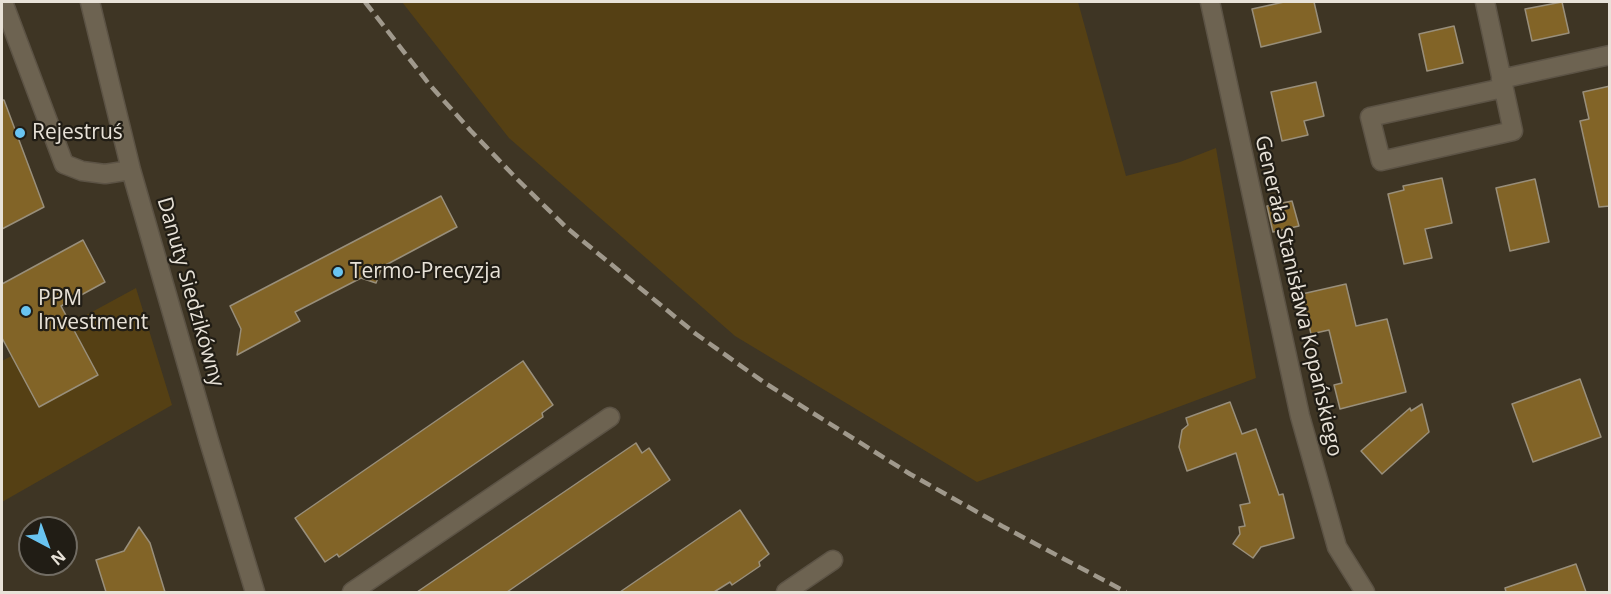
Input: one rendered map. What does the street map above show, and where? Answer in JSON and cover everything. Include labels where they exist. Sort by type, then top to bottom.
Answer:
[{"type":"street","points":[[3,2],[64,164],[82,171],[105,174],[131,170]]},
{"type":"street","name":"Danuty Siedzikówny","points":[[90,2],[131,170],[255,592]]},
{"type":"street","name":"Generała Stanisława Kopańskiego","points":[[1210,2],[1298,404],[1337,547],[1365,592]]},
{"type":"street","points":[[1485,2],[1502,84],[1513,131],[1381,161],[1370,117],[1502,84],[1610,55]]},
{"type":"street","points":[[352,592],[610,417]]},
{"type":"street","points":[[786,592],[833,560]]},
{"type":"shaded area","points":[[402,2],[1078,2],[1126,176],[1180,162],[1216,148],[1256,378],[977,482],[735,336],[509,138]]},
{"type":"shaded area","points":[[136,288],[172,405],[2,502],[2,361]]},
{"type":"building","points":[[1284,2],[1314,2],[1321,32],[1261,47],[1252,9]]},
{"type":"building","points":[[1562,2],[1569,33],[1532,41],[1525,9]]},
{"type":"building","points":[[1454,26],[1463,63],[1427,71],[1419,34]]},
{"type":"building","points":[[1316,82],[1324,116],[1304,121],[1308,135],[1282,141],[1271,92]]},
{"type":"building","points":[[1610,86],[1610,206],[1599,207],[1580,121],[1589,119],[1583,92]]},
{"type":"building","points":[[2,100],[4,100],[44,207],[2,229]]},
{"type":"building","points":[[1442,178],[1452,223],[1425,229],[1432,258],[1404,264],[1388,194],[1404,190],[1403,186]]},
{"type":"building","points":[[1535,179],[1549,242],[1510,251],[1496,188]]},
{"type":"building","name":"Termo-Precyzja","points":[[441,196],[457,227],[382,267],[376,283],[361,278],[295,312],[300,321],[237,355],[241,329],[230,306]]},
{"type":"building","points":[[1292,201],[1299,226],[1273,232],[1267,206]]},
{"type":"building","points":[[83,240],[105,282],[61,306],[98,375],[39,407],[2,338],[2,284]]},
{"type":"building","points":[[1346,284],[1356,326],[1387,319],[1406,392],[1340,409],[1334,385],[1342,383],[1329,330],[1311,334],[1302,294]]},
{"type":"building","points":[[523,361],[553,405],[542,413],[543,417],[339,557],[337,554],[325,562],[295,518]]},
{"type":"building","points":[[1580,379],[1601,437],[1533,462],[1512,404]]},
{"type":"building","points":[[1230,402],[1242,434],[1256,429],[1279,495],[1283,494],[1294,538],[1261,547],[1253,558],[1233,544],[1240,534],[1239,527],[1245,526],[1240,505],[1250,503],[1236,453],[1187,471],[1179,447],[1182,430],[1188,425],[1186,418]]},
{"type":"building","points":[[1422,404],[1429,432],[1382,474],[1361,451],[1410,408],[1411,411]]},
{"type":"building","points":[[636,443],[642,453],[649,448],[670,480],[507,592],[417,592]]},
{"type":"building","points":[[740,510],[769,554],[759,562],[760,566],[732,585],[730,582],[714,592],[620,592]]},
{"type":"building","points":[[139,527],[150,543],[165,592],[106,592],[96,560],[124,551]]},
{"type":"building","points":[[1576,564],[1586,592],[1506,592],[1505,588]]},
{"type":"railway","points":[[365,2],[429,84],[518,180],[567,228],[696,334],[765,383],[910,474],[1126,592]]},
{"type":"place","name":"Rejestruś","points":[[20,133]]},
{"type":"place","name":"Termo-Precyzja","points":[[338,272]]},
{"type":"place","name":"PPM Investment","points":[[26,311]]}]
